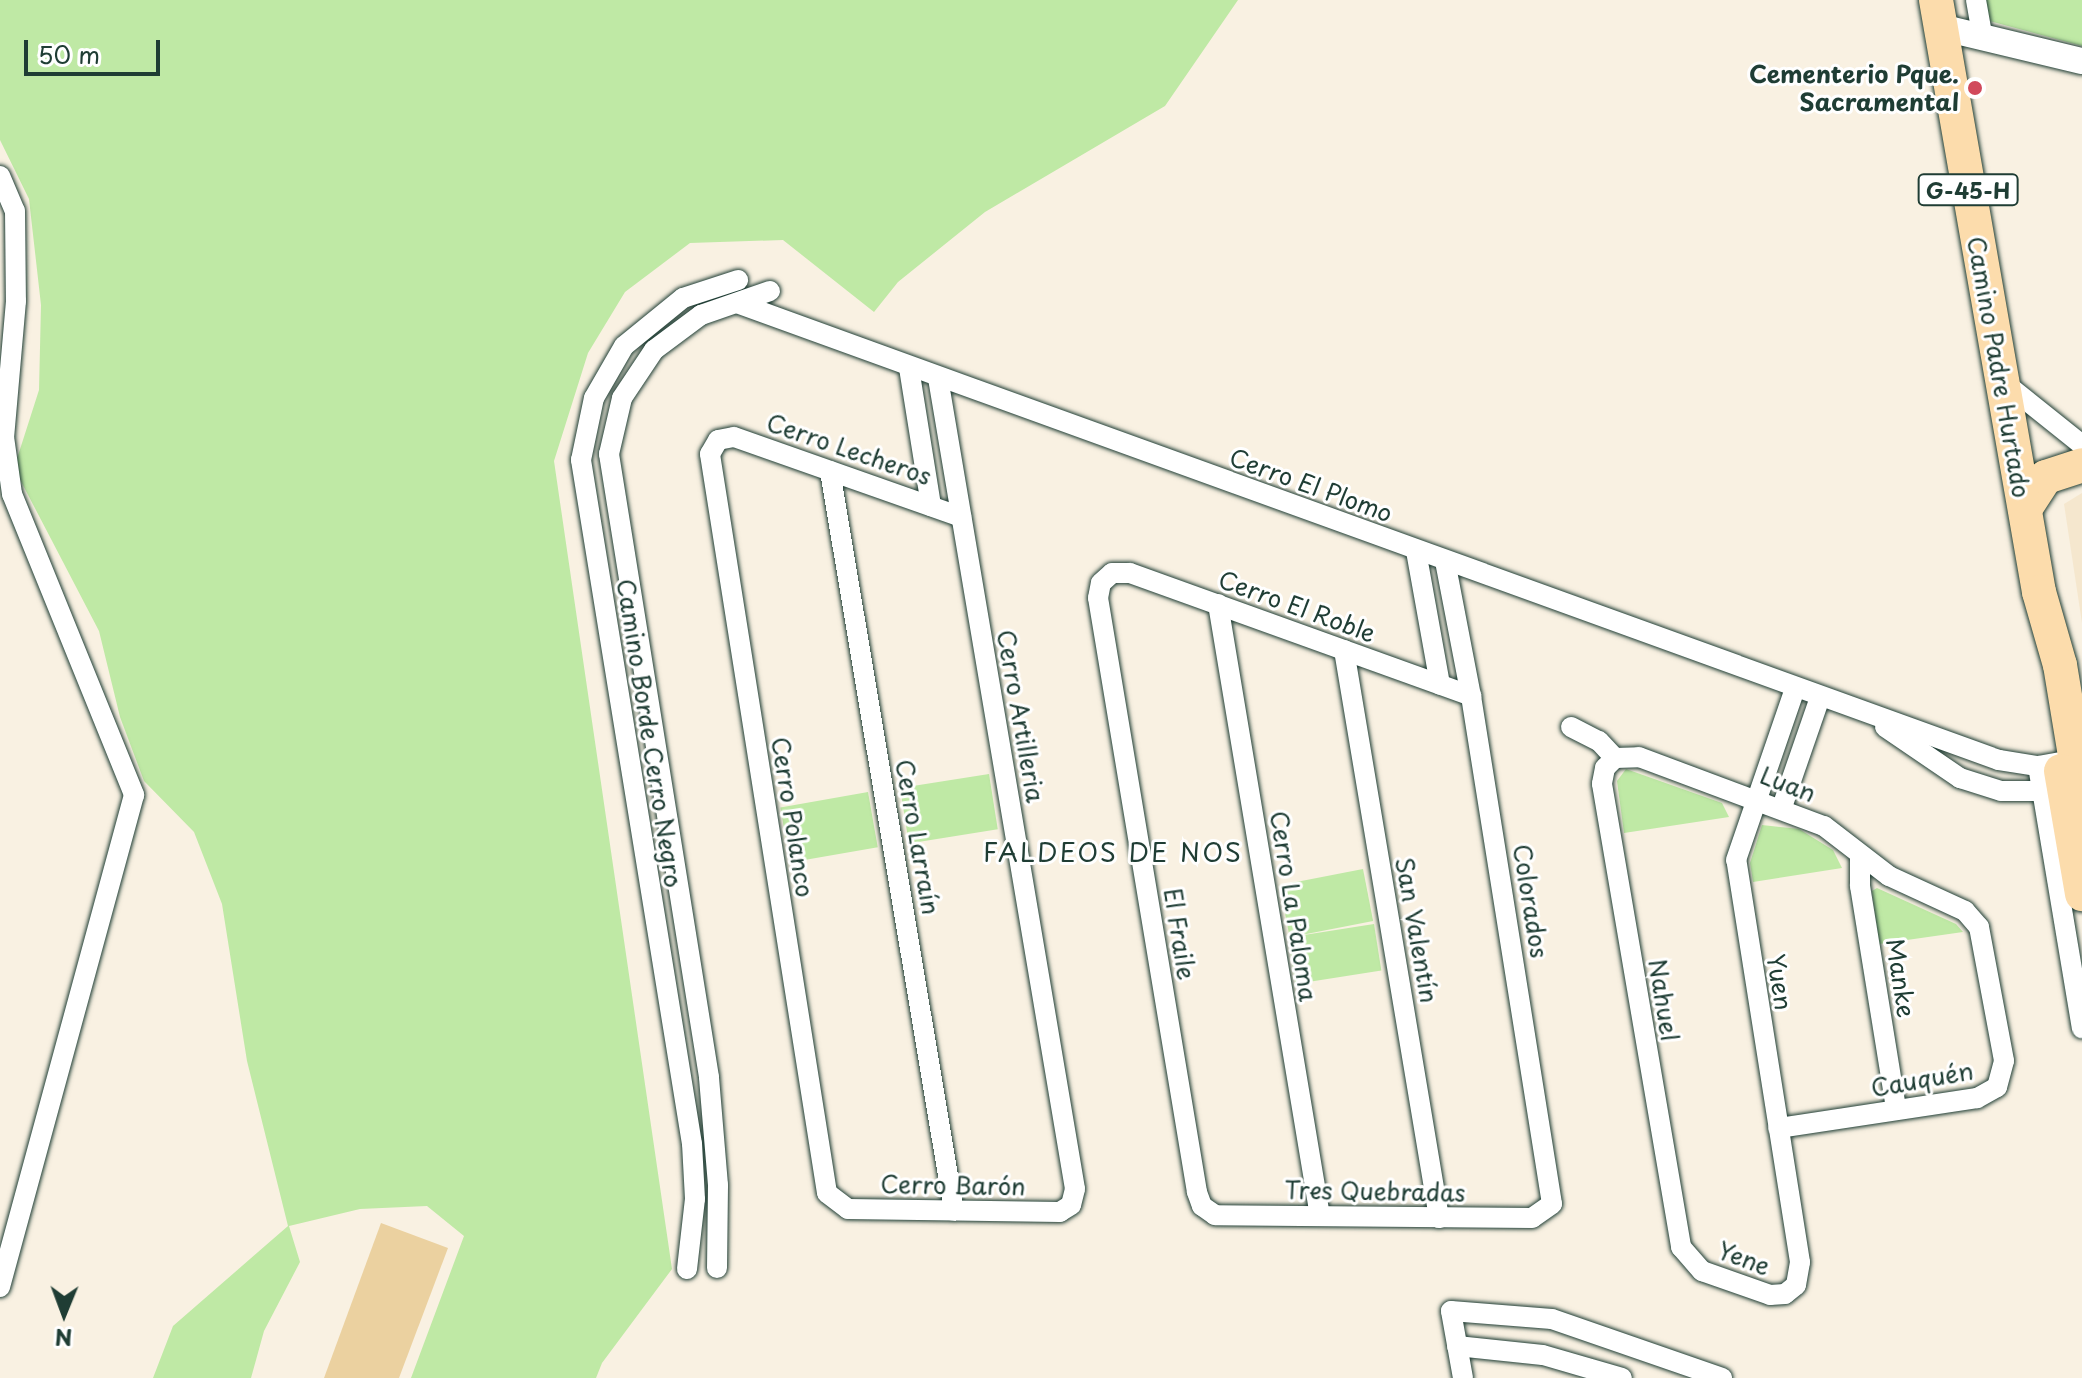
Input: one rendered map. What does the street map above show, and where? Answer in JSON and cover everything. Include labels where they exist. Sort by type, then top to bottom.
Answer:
[{"type":"main road","name":"Camino Padre Hurtado","points":[[1938,13],[2039,592],[2045,675],[2082,894]]},
{"type":"main road","points":[[2025,509],[2046,477],[2082,465]]},
{"type":"street","points":[[1976,0],[1982,34]]},
{"type":"street","points":[[1938,13],[1982,34],[2082,61]]},
{"type":"street","points":[[0,176],[15,211],[16,301],[4,437],[12,494],[134,795],[0,1287]]},
{"type":"street","name":"Camino Borde Cerro Negro","points":[[738,280],[683,298],[624,346],[594,398],[581,460],[692,1144],[689,1261],[717,1262],[709,1077],[609,454],[615,416],[642,364],[684,325],[770,291]]},
{"type":"street","name":"Cerro El Plomo","points":[[737,303],[1795,689],[2063,779]]},
{"type":"street","points":[[909,368],[931,506]]},
{"type":"street","name":"Cerro Artilleria","points":[[938,378],[1075,1189],[1071,1205]]},
{"type":"street","points":[[2001,380],[2082,445]]},
{"type":"street","name":"Cerro Lecheros","points":[[718,440],[740,438],[961,517]]},
{"type":"street","name":"Cerro Polanco","points":[[718,440],[709,460],[825,1188],[833,1203]]},
{"type":"street","name":"Cerro Larraín","points":[[830,471],[954,1211]]},
{"type":"street","points":[[1416,551],[1440,685]]},
{"type":"street","name":"Colorados","points":[[1445,561],[1471,696],[1552,1186],[1548,1210]]},
{"type":"street","name":"Cerro El Roble","points":[[1106,577],[1124,571],[1471,696]]},
{"type":"street","points":[[1453,601],[1479,574]]},
{"type":"street","name":"El Fraile","points":[[1106,577],[1098,598],[1202,1206]]},
{"type":"street","name":"Cerro La Paloma","points":[[1218,604],[1320,1216]]},
{"type":"street","name":"San Valentín","points":[[1344,650],[1439,1218]]},
{"type":"street","name":"Yuen","points":[[1792,1290],[1800,1262],[1736,869],[1755,799],[1795,689]]},
{"type":"street","points":[[1782,807],[1820,697]]},
{"type":"street","name":"Cerro El Plomo","points":[[1869,715],[1960,778],[2001,791],[2063,779]]},
{"type":"street","points":[[1571,727],[1599,741],[1615,758]]},
{"type":"street","name":"Luan","points":[[1615,758],[1639,757],[1782,807],[1832,831],[1860,855],[1903,884],[1975,921]]},
{"type":"street","name":"Nahuel","points":[[1615,758],[1605,768],[1602,784],[1684,1254]]},
{"type":"street","name":"Camino Padre Hurtado","points":[[2063,779],[2082,1028]]},
{"type":"street","name":"Manke","points":[[1860,855],[1860,886],[1896,1109]]},
{"type":"street","name":"Cauquén","points":[[1778,1128],[1977,1098],[2003,1078],[1984,943],[1975,921]]},
{"type":"street","name":"Cerro Barón","points":[[833,1203],[848,1209],[1054,1213],[1071,1205]]},
{"type":"street","name":"Tres Quebradas","points":[[1202,1206],[1223,1216],[1532,1218],[1548,1210]]},
{"type":"street","name":"Yene","points":[[1684,1254],[1702,1271],[1765,1294],[1778,1296],[1792,1290]]},
{"type":"street","points":[[1463,1378],[1451,1311],[1552,1319],[1722,1378]]},
{"type":"street","points":[[1457,1346],[1543,1355],[1622,1378]]},
{"type":"shaded area","points":[[2082,493],[2082,623],[2064,504]]},
{"type":"green space","points":[[0,0],[1238,0],[1165,106],[985,212],[898,282],[874,312],[783,240],[690,243],[625,292],[588,353],[554,461],[672,1269],[602,1363],[596,1378],[411,1378],[464,1236],[427,1206],[360,1209],[289,1226],[300,1262],[264,1331],[251,1378],[153,1378],[173,1326],[288,1226],[247,1061],[222,904],[194,832],[144,781],[120,717],[99,631],[14,468],[39,390],[41,305],[29,199],[0,140]]},
{"type":"green space","points":[[1980,0],[2082,0],[2082,46],[1982,19]]},
{"type":"green space","points":[[1626,769],[1722,803],[1729,817],[1624,833],[1617,781]]},
{"type":"green space","points":[[989,774],[998,829],[909,843],[900,788]]},
{"type":"green space","points":[[868,792],[878,847],[790,863],[780,807]]},
{"type":"green space","points":[[1762,825],[1799,829],[1833,850],[1842,868],[1753,882],[1750,863]]},
{"type":"green space","points":[[1363,869],[1373,921],[1290,937],[1280,885]]},
{"type":"green space","points":[[1877,888],[1956,924],[1963,932],[1879,944],[1872,891]]},
{"type":"green space","points":[[1374,924],[1381,970],[1295,984],[1288,938]]},
{"type":"building","points":[[381,1223],[448,1248],[399,1378],[324,1378]]},
{"type":"place","name":"Cementerio Pque. Sacramental","points":[[1975,88]]},
{"type":"district","name":"FALDEOS DE NOS","points":[[1113,852]]}]
